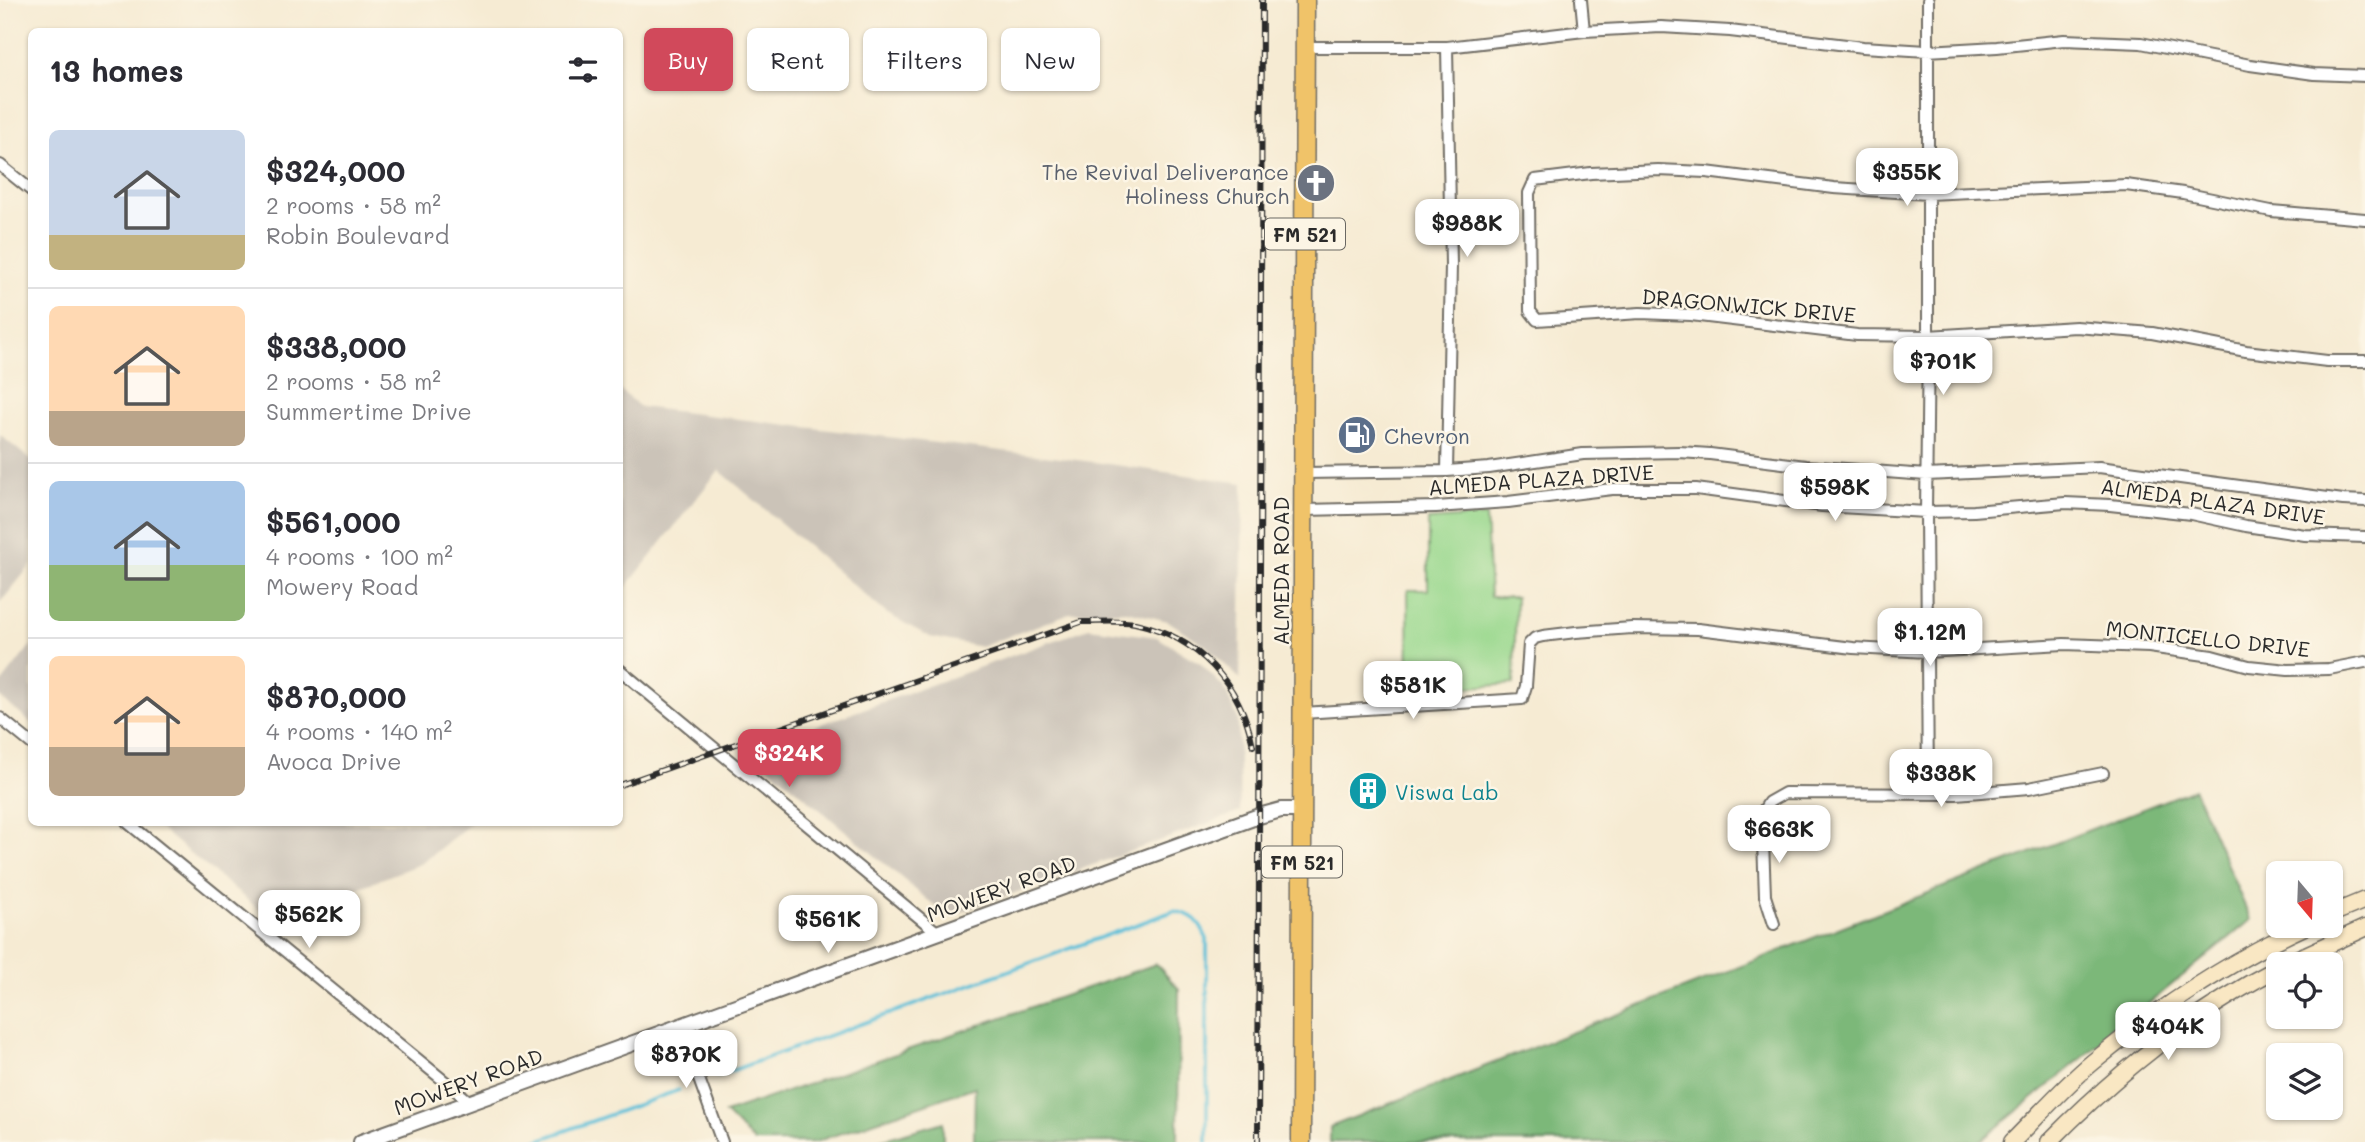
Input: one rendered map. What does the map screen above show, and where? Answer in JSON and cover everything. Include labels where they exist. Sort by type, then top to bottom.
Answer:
[{"type":"main road","name":"ALMEDA ROAD","points":[[1301,1142],[1305,0]]},
{"type":"main road","points":[[2343,909],[2365,900]]},
{"type":"main road","points":[[2312,952],[2365,928]]},
{"type":"main road","points":[[2012,1142],[2092,1063],[2169,1004],[2236,960],[2281,938]]},
{"type":"main road","points":[[2049,1142],[2108,1084],[2185,1026],[2266,974]]},
{"type":"main road","points":[[2169,1004],[2185,1026]]},
{"type":"street","points":[[1581,0],[1584,31]]},
{"type":"street","points":[[1928,0],[1928,794]]},
{"type":"street","points":[[1305,47],[1447,47],[1584,31],[1661,27],[1927,51],[2064,40],[2141,43],[2263,67],[2314,74],[2365,76]]},
{"type":"street","points":[[1447,47],[1451,265],[1447,471]]},
{"type":"street","points":[[0,165],[28,188]]},
{"type":"street","name":"DRAGONWICK DRIVE","points":[[1928,194],[1834,188],[1684,170],[1544,177],[1535,180],[1529,192],[1530,311],[1537,320],[1640,313],[1691,315],[1857,335],[1928,337],[2076,327],[2152,333],[2246,351],[2327,361],[2365,361]]},
{"type":"street","points":[[1928,194],[2126,185],[2183,193],[2271,211],[2365,219]]},
{"type":"street","name":"ALMEDA PLAZA DRIVE","points":[[1304,473],[1447,471],[1489,468],[1583,454],[1679,452],[1806,466],[1926,475],[2099,467],[2365,501]]},
{"type":"street","name":"ALMEDA PLAZA DRIVE","points":[[1304,510],[1436,507],[1508,502],[1612,489],[1696,489],[1822,506],[1926,512],[2065,503],[2110,505],[2191,514],[2305,535],[2365,537]]},
{"type":"street","name":"MONTICELLO DRIVE","points":[[1303,713],[1522,699],[1526,686],[1529,644],[1535,638],[1632,628],[1698,629],[1853,648],[1927,652],[2064,644],[2149,647],[2212,656],[2249,666],[2288,670],[2329,669],[2365,662]]},
{"type":"street","points":[[623,672],[938,933]]},
{"type":"street","points":[[0,718],[28,741]]},
{"type":"street","points":[[1774,924],[1765,896],[1762,813],[1769,802],[1785,793],[1928,794],[2029,788],[2103,774]]},
{"type":"street","name":"MOWERY ROAD","points":[[360,1142],[1259,816],[1281,810],[1303,810]]},
{"type":"street","points":[[132,826],[470,1102]]},
{"type":"street","points":[[680,1027],[722,1142]]},
{"type":"shaded area","points":[[623,393],[640,407],[1243,483],[1240,679],[1205,645],[1168,621],[1127,611],[1070,613],[981,647],[930,637],[886,613],[719,470],[623,591]]},
{"type":"shaded area","points":[[0,435],[28,458],[28,569],[0,603]]},
{"type":"shaded area","points":[[1089,628],[1157,637],[1201,664],[1224,688],[1238,719],[1240,812],[948,917],[749,750]]},
{"type":"shaded area","points":[[28,649],[28,720],[0,697],[0,685]]},
{"type":"shaded area","points":[[157,826],[467,826],[422,863],[273,921]]},
{"type":"green space","points":[[1486,516],[1490,597],[1516,597],[1514,684],[1409,691],[1408,590],[1428,590],[1428,520]]},
{"type":"green space","points":[[2194,789],[2251,920],[1979,1142],[1330,1142],[1330,1127]]},
{"type":"green space","points":[[1156,964],[1179,989],[1178,1142],[974,1142],[975,1087],[815,1142],[754,1142],[725,1113]]},
{"type":"green space","points":[[943,1122],[943,1142],[874,1142]]},
{"type":"waterway","points":[[717,1076],[1174,911],[1195,919],[1207,939],[1207,1142]]},
{"type":"waterway","points":[[534,1142],[679,1090]]},
{"type":"railway","points":[[1258,1142],[1262,0]]},
{"type":"railway","points":[[623,784],[1081,622],[1135,623],[1178,639],[1197,652],[1227,684],[1247,723],[1253,746]]},
{"type":"place","name":"The Revival Deliverance Holiness Church","points":[[1316,183]]},
{"type":"place","name":"Chevron","points":[[1357,435]]},
{"type":"place","name":"Viswa Lab","points":[[1368,791]]}]
